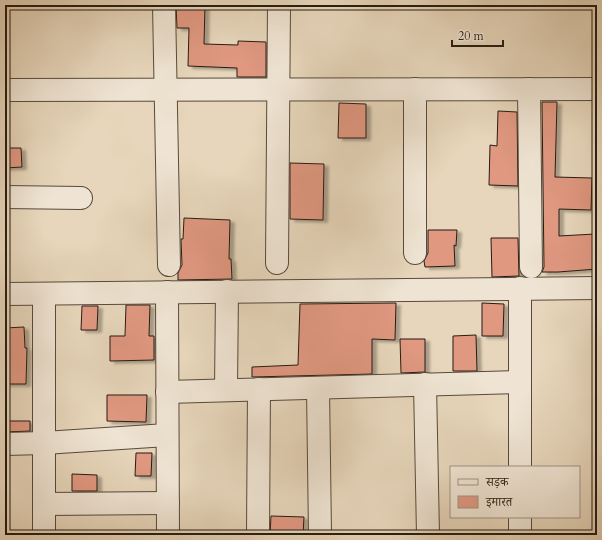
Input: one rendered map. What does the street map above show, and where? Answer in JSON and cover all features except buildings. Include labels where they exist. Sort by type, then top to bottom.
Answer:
[{"type":"street","points":[[164,5],[169,265]]},
{"type":"street","points":[[277,263],[279,5]]},
{"type":"street","points":[[415,89],[415,253]]},
{"type":"street","points":[[529,89],[531,267]]},
{"type":"street","points":[[5,90],[597,89]]},
{"type":"street","points":[[5,197],[81,198]]},
{"type":"street","points":[[520,288],[520,466]]},
{"type":"street","points":[[5,294],[597,288]]},
{"type":"street","points":[[226,390],[227,291]]},
{"type":"street","points":[[167,292],[168,535]]},
{"type":"street","points":[[44,294],[44,535]]},
{"type":"street","points":[[168,392],[520,382]]},
{"type":"street","points":[[425,384],[428,535]]},
{"type":"street","points":[[318,388],[320,535]]},
{"type":"street","points":[[258,535],[259,389]]},
{"type":"street","points":[[5,444],[167,436]]},
{"type":"street","points":[[44,504],[168,503]]},
{"type":"street","points":[[520,518],[520,535]]}]
